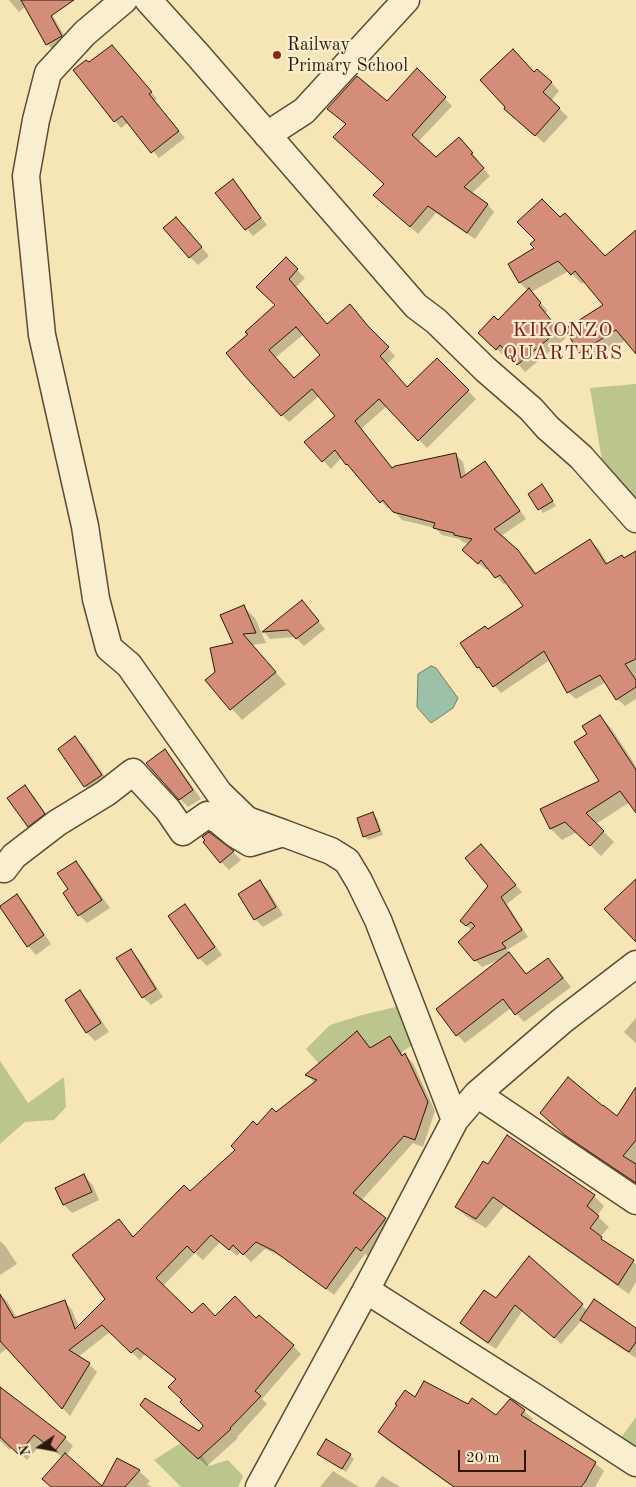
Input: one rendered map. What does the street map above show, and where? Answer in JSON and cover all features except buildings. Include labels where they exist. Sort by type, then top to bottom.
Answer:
[{"type":"street","points":[[124,0],[85,33],[48,74],[36,120],[26,176],[42,335],[86,526],[96,599],[109,648],[129,665],[219,793],[247,820],[331,851],[347,862],[360,881],[378,920],[455,1120]]},
{"type":"street","points":[[148,0],[416,306],[436,321],[581,457],[636,519]]},
{"type":"street","points":[[267,135],[304,111],[406,0]]},
{"type":"street","points":[[4,869],[14,856],[56,823],[106,793],[133,772],[168,810],[183,832],[207,815],[218,820],[250,843],[283,833]]},
{"type":"street","points":[[260,1487],[455,1120],[477,1094],[563,1020],[636,964]]},
{"type":"street","points":[[477,1094],[636,1200]]},
{"type":"street","points":[[366,1290],[636,1463]]},
{"type":"shaded area","points":[[636,384],[636,505],[604,473],[590,388]]},
{"type":"shaded area","points":[[431,666],[436,668],[458,698],[453,708],[431,723],[417,707],[418,674]]},
{"type":"shaded area","points":[[404,1005],[419,1040],[345,1093],[306,1049],[330,1025]]},
{"type":"shaded area","points":[[0,1061],[28,1103],[64,1077],[66,1107],[54,1120],[25,1122],[0,1144]]},
{"type":"shaded area","points":[[636,1417],[636,1450],[620,1439]]},
{"type":"shaded area","points":[[184,1441],[195,1444],[209,1466],[228,1460],[243,1476],[238,1487],[181,1487],[154,1460]]},
{"type":"place","name":"Railway Primary School","points":[[277,55]]},
{"type":"district","name":"KIKONZO QUARTERS","points":[[563,342]]}]
